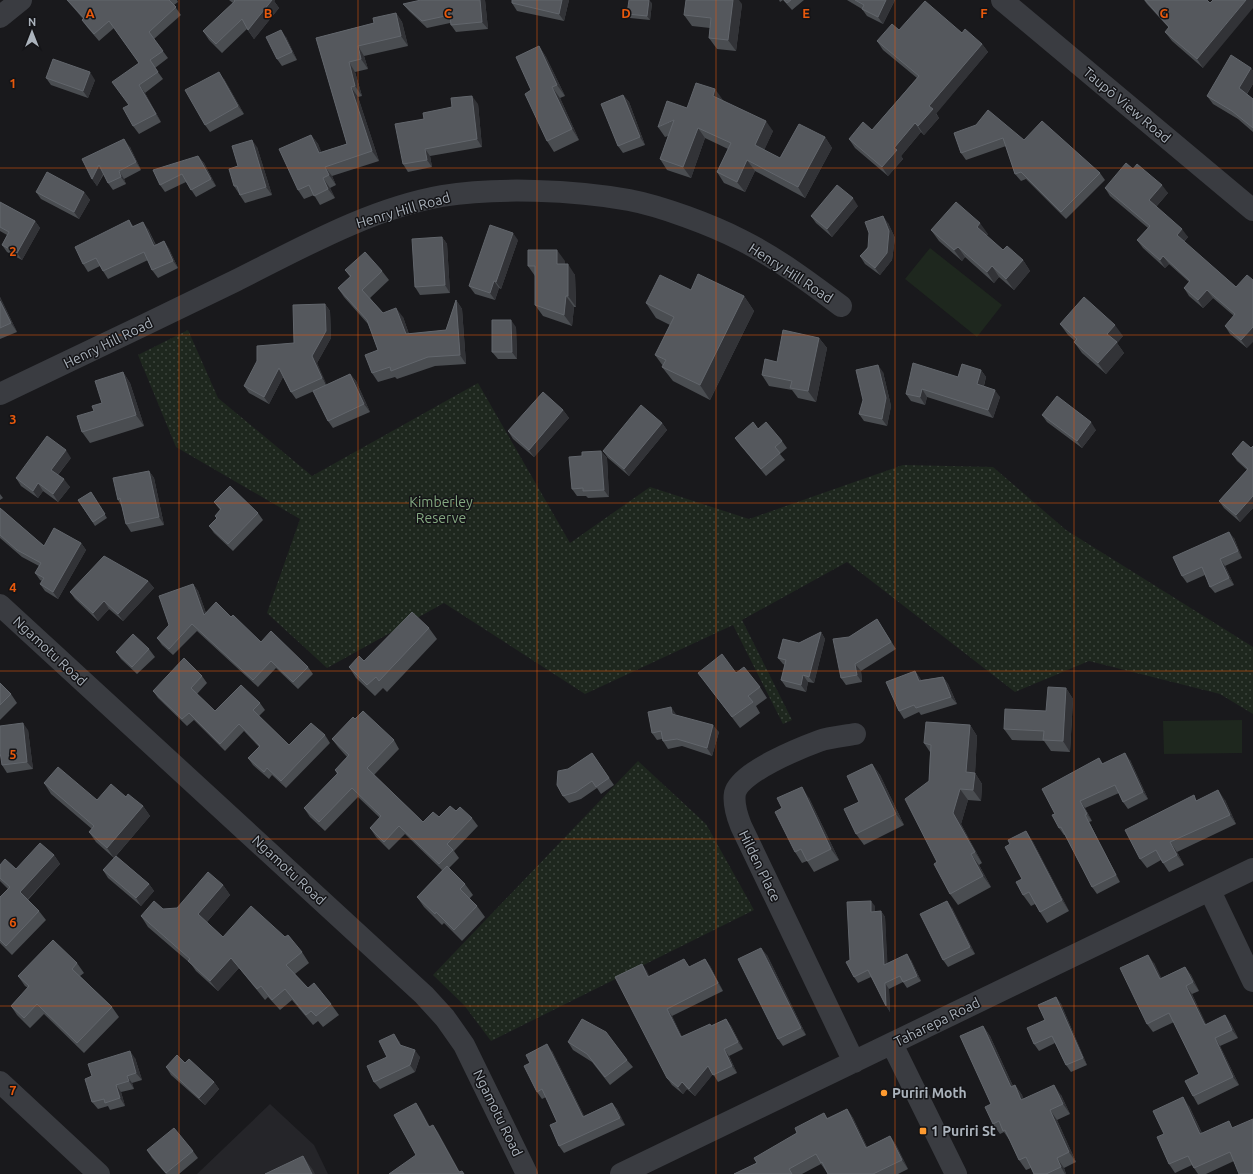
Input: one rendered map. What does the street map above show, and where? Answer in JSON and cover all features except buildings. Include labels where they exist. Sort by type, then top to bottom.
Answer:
[{"type":"street","points":[[0,17],[21,0]]},
{"type":"street","name":"Taupō View Road","points":[[1002,0],[1253,210]]},
{"type":"street","name":"Henry Hill Road","points":[[0,394],[352,224],[441,196],[486,191],[533,191],[579,194],[630,200],[662,209],[740,240],[788,267],[841,306]]},
{"type":"street","name":"Ngamotu Road","points":[[0,605],[424,995],[445,1018],[464,1045],[527,1174]]},
{"type":"street","name":"Hilden Place","points":[[854,1062],[741,826],[735,807],[735,792],[743,780],[758,768],[820,741],[855,734]]},
{"type":"street","name":"Taharepa Road","points":[[621,1174],[1253,869]]},
{"type":"street","points":[[1210,891],[1253,980]]},
{"type":"street","points":[[892,1044],[956,1174]]},
{"type":"street","points":[[0,1082],[99,1174]]},
{"type":"shaded area","points":[[270,1104],[314,1145],[328,1174],[197,1174]]},
{"type":"green space","points":[[930,248],[1002,305],[977,337],[905,279]]},
{"type":"green space","name":"Kimberley Reserve","points":[[188,330],[218,398],[312,476],[478,383],[570,543],[650,487],[749,519],[903,465],[993,467],[1066,530],[1253,647],[1253,714],[1220,694],[1089,661],[1015,692],[847,562],[742,620],[792,720],[783,724],[733,625],[585,694],[444,603],[327,668],[267,613],[300,519],[176,447],[138,355]]},
{"type":"green space","points":[[1242,720],[1242,753],[1164,754],[1163,721]]},
{"type":"green space","points":[[638,761],[706,824],[754,910],[491,1041],[464,1005],[433,975]]},
{"type":"place","name":"Puriri Moth","points":[[884,1093]]},
{"type":"place","name":"1 Puriri St","points":[[923,1131]]}]
